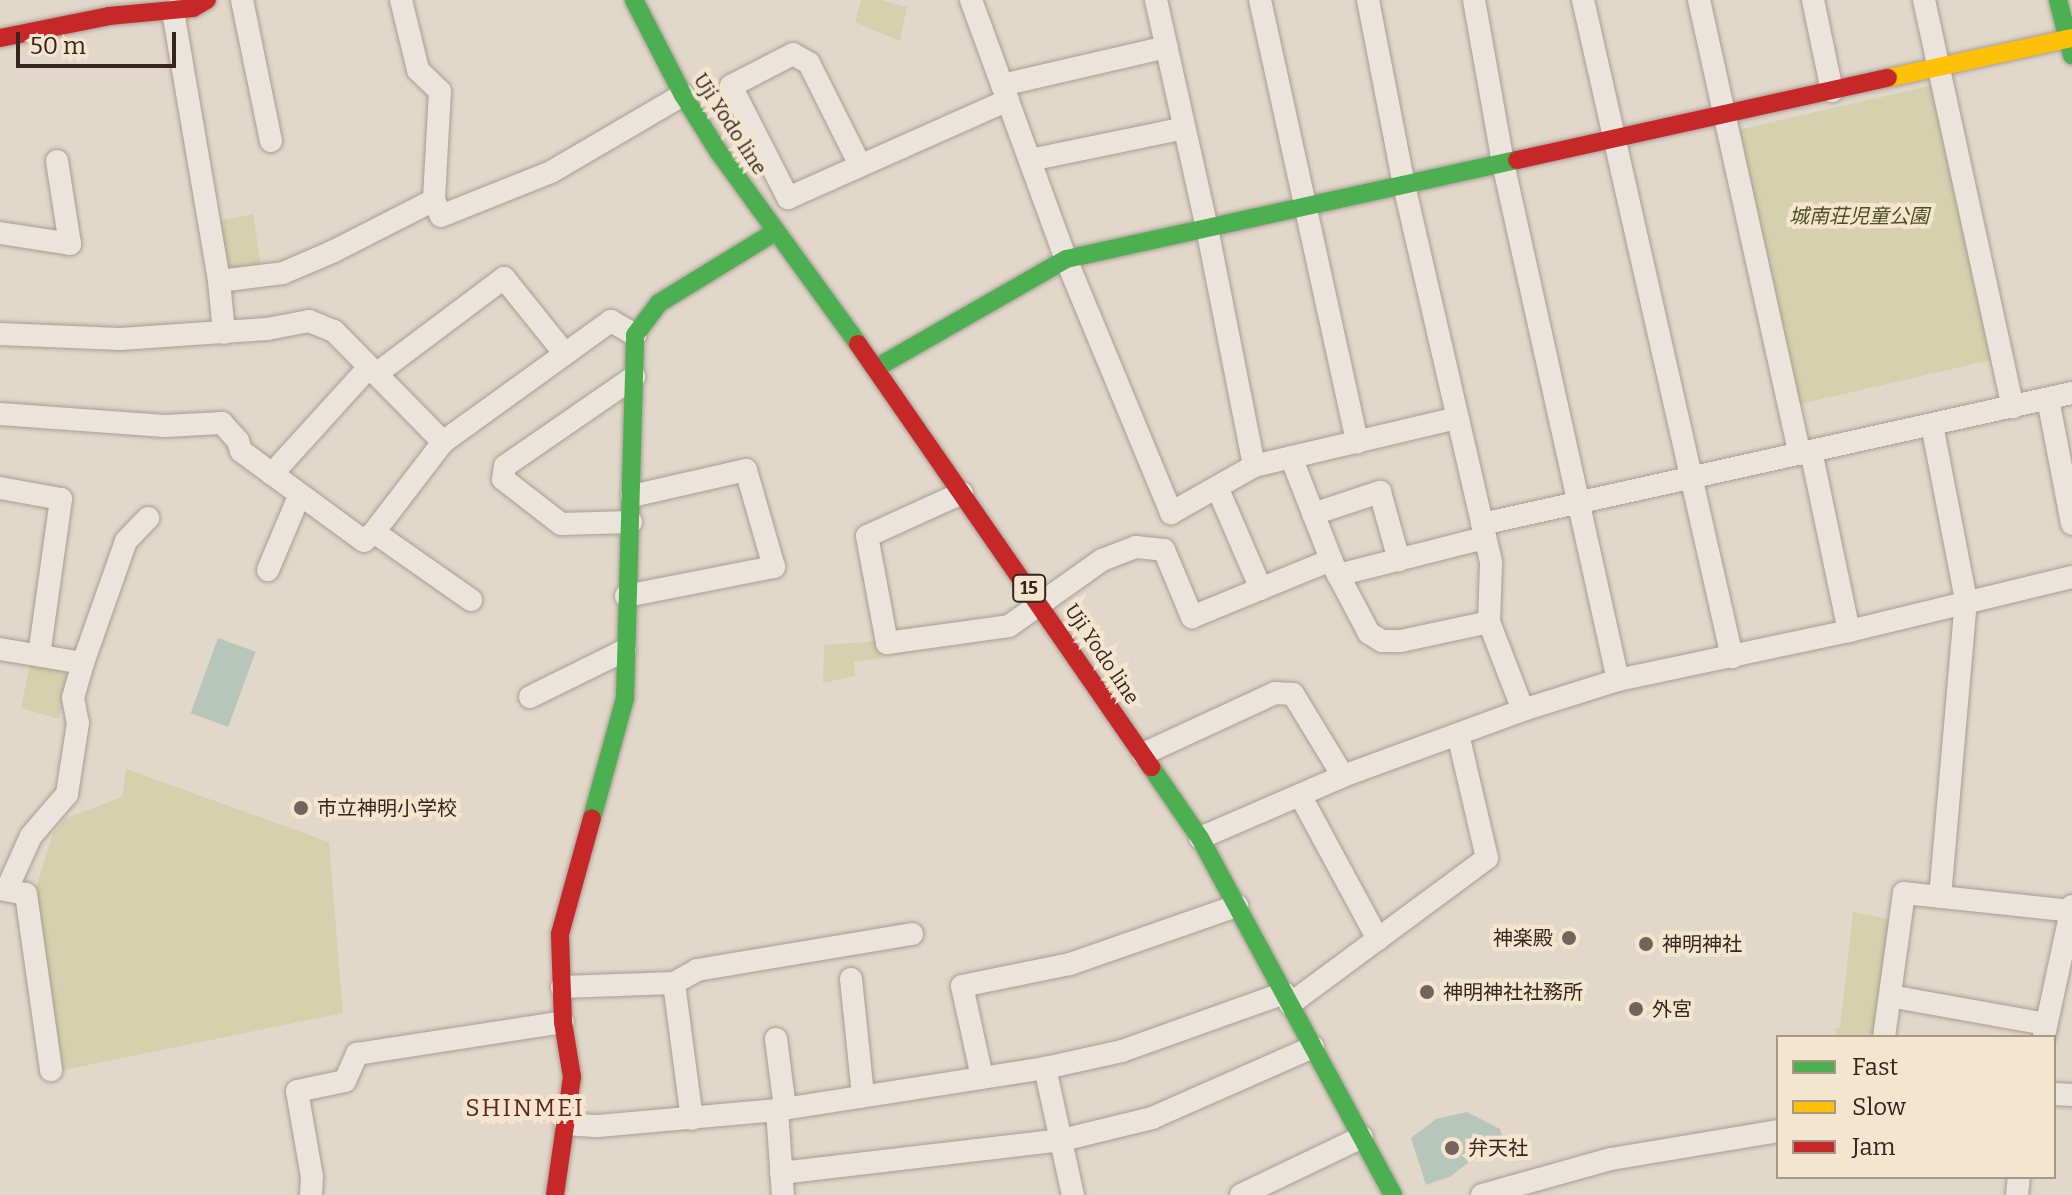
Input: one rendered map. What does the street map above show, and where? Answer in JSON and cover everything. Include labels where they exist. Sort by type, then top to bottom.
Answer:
[{"type":"street","points":[[0,38],[109,16],[193,8],[207,0]]},
{"type":"street","points":[[242,0],[271,141]]},
{"type":"street","points":[[401,0],[418,70],[440,91],[434,200],[441,216],[551,172],[683,95]]},
{"type":"street","name":"Uji Yodo line","points":[[634,0],[683,95],[775,232],[876,368],[1200,838],[1393,1195]]},
{"type":"street","points":[[1156,0],[1207,228],[1254,466]]},
{"type":"street","points":[[1260,0],[1357,442]]},
{"type":"street","points":[[1368,0],[1404,185],[1491,563],[1489,622],[1523,710]]},
{"type":"street","points":[[1474,0],[1503,163],[1618,680]]},
{"type":"street","points":[[1583,0],[1612,139],[1693,477],[1732,657]]},
{"type":"street","points":[[1699,0],[1849,631]]},
{"type":"street","points":[[1813,0],[1832,91]]},
{"type":"street","points":[[1924,0],[2013,407]]},
{"type":"street","points":[[876,368],[1066,259],[1939,67],[2071,44],[2058,0]]},
{"type":"street","points":[[976,1],[1005,92],[1066,259],[1171,513],[1254,466],[1457,418]]},
{"type":"street","points":[[173,11],[219,281],[224,333]]},
{"type":"street","points":[[758,205],[788,198],[1005,92],[1167,47]]},
{"type":"street","points":[[788,198],[731,86],[793,54],[809,63],[860,165]]},
{"type":"street","points":[[1030,160],[1184,128]]},
{"type":"street","points":[[0,233],[70,244],[57,161]]},
{"type":"street","points":[[219,281],[283,273],[434,200]]},
{"type":"street","points":[[555,1195],[572,1077],[563,1022],[560,934],[625,698],[635,335],[643,320],[659,303],[775,232]]},
{"type":"street","points":[[272,474],[372,370],[504,278],[565,354]]},
{"type":"street","points":[[0,334],[120,339],[224,333],[309,321],[334,331],[443,442]]},
{"type":"street","points":[[0,414],[165,426],[222,423],[238,441],[241,451],[364,541],[443,442],[611,321],[635,335]]},
{"type":"street","points":[[631,522],[561,524],[503,479],[505,466],[634,377]]},
{"type":"street","points":[[962,493],[867,536],[887,643],[1009,626],[1102,560],[1136,547],[1164,550],[1192,617],[1261,589],[1335,568],[1399,560],[1580,502],[2072,393]]},
{"type":"street","points":[[2048,399],[2072,524]]},
{"type":"street","points":[[1932,425],[1966,600],[1940,897]]},
{"type":"street","points":[[1291,457],[1335,568],[1369,633],[1382,641],[1401,641],[1489,622]]},
{"type":"street","points":[[626,596],[774,567],[746,470],[632,496]]},
{"type":"street","points":[[1217,487],[1261,589]]},
{"type":"street","points":[[0,488],[61,499],[39,655]]},
{"type":"street","points":[[1313,514],[1380,492],[1399,560]]},
{"type":"street","points":[[267,555],[300,494]]},
{"type":"street","points":[[51,1070],[26,894],[4,889],[31,836],[67,794],[78,723],[73,698],[83,663],[126,541],[148,518]]},
{"type":"street","points":[[374,532],[471,600]]},
{"type":"street","points":[[1200,838],[1343,776],[1523,710],[1618,680],[1849,631],[1966,600],[2072,577]]},
{"type":"street","points":[[0,649],[83,663]]},
{"type":"street","points":[[530,697],[625,650]]},
{"type":"street","points":[[1143,754],[1275,693],[1293,694],[1343,776]]},
{"type":"street","points":[[566,1124],[598,1126],[781,1109],[1045,1068],[1122,1051],[1287,998],[1378,939],[1487,858],[1458,734]]},
{"type":"street","points":[[1300,795],[1378,939]]},
{"type":"street","points":[[1884,1035],[1904,893],[2072,909],[2062,992],[2045,1030],[1890,996]]},
{"type":"street","points":[[982,1077],[962,986],[1070,964],[1237,906]]},
{"type":"street","points":[[562,987],[674,983],[697,970],[912,934]]},
{"type":"street","points":[[851,979],[863,1096]]},
{"type":"street","points":[[674,983],[692,1119]]},
{"type":"street","points":[[311,1195],[312,1177],[297,1091],[345,1081],[357,1054],[563,1022]]},
{"type":"street","points":[[776,1039],[782,1184],[1062,1140],[1152,1118],[1313,1047]]},
{"type":"street","points":[[1045,1068],[1073,1195]]},
{"type":"street","points":[[1482,1195],[1611,1159],[1776,1131]]},
{"type":"street","points":[[1241,1195],[1362,1137]]},
{"type":"green space","points":[[861,0],[880,0],[907,7],[900,41],[855,22]]},
{"type":"green space","name":"城南荘児童公園","points":[[1933,85],[1996,359],[1799,404],[1736,130]]},
{"type":"green space","points":[[253,214],[261,266],[236,271],[224,266],[218,221]]},
{"type":"green space","points":[[880,641],[882,658],[854,662],[855,676],[823,683],[824,645]]},
{"type":"green space","points":[[30,664],[60,668],[68,677],[59,719],[21,708]]},
{"type":"green space","points":[[126,769],[329,842],[343,1013],[59,1071],[34,894],[53,833],[66,818],[122,797]]},
{"type":"green space","points":[[1853,912],[1893,920],[1877,1035],[1835,1035],[1836,1028],[1840,1028]]},
{"type":"shaded area","points":[[218,638],[256,652],[228,727],[191,713]]},
{"type":"shaded area","points":[[1467,1112],[1500,1129],[1507,1155],[1483,1151],[1451,1176],[1426,1185],[1411,1138],[1436,1119]]},
{"type":"traffic: fast","points":[[634,0],[683,95],[718,151],[858,344]]},
{"type":"traffic: fast","points":[[2058,0],[2072,55]]},
{"type":"traffic: fast","points":[[876,368],[1066,259],[1517,160]]},
{"type":"traffic: fast","points":[[592,818],[625,698],[635,335],[659,303],[775,232]]},
{"type":"traffic: fast","points":[[1151,767],[1200,838],[1393,1195]]},
{"type":"traffic: slow","points":[[1888,78],[2072,38]]},
{"type":"traffic: jam","points":[[0,38],[109,16],[193,8],[207,0]]},
{"type":"traffic: jam","points":[[1517,160],[1888,78]]},
{"type":"traffic: jam","points":[[858,344],[1151,767]]},
{"type":"traffic: jam","points":[[555,1195],[572,1077],[563,1022],[560,934],[592,818]]},
{"type":"place","name":"市立神明小学校","points":[[301,808]]},
{"type":"place","name":"神楽殿","points":[[1569,938]]},
{"type":"place","name":"神明神社","points":[[1646,944]]},
{"type":"place","name":"神明神社社務所","points":[[1427,992]]},
{"type":"place","name":"外宮","points":[[1636,1009]]},
{"type":"place","name":"弁天社","points":[[1452,1148]]},
{"type":"district","name":"SHINMEI","points":[[525,1109]]}]
